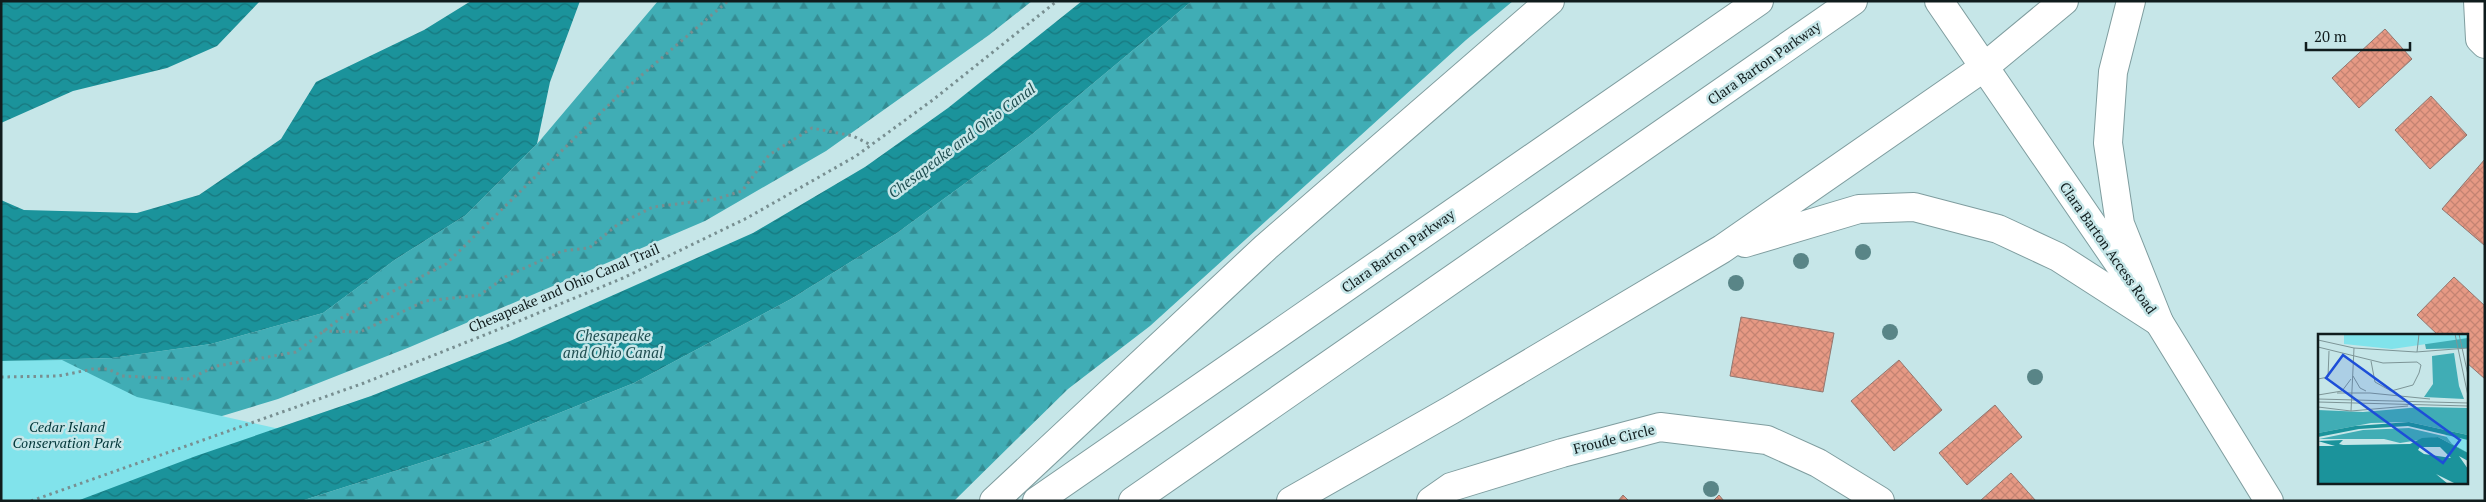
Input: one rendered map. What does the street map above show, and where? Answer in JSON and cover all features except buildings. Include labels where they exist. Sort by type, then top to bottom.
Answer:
[{"type":"main road","points":[[994,501],[1266,248],[1550,1]]},
{"type":"main road","name":"Clara Barton Parkway","points":[[1037,501],[1758,1]]},
{"type":"main road","name":"Clara Barton Parkway","points":[[1133,501],[1853,1]]},
{"type":"main road","points":[[1291,501],[1451,410],[1722,249],[1983,68],[2064,1]]},
{"type":"main road","points":[[2131,1],[2113,72],[2108,143],[2120,224],[2159,322]]},
{"type":"main road","points":[[2478,1],[2480,39],[2485,44]]},
{"type":"main road","name":"Clara Barton Access Road","points":[[1946,10],[1983,68],[2159,322],[2269,501]]},
{"type":"main road","points":[[1722,249],[1859,209],[1914,208],[1998,229],[2058,258],[2159,322]]},
{"type":"main road","name":"Froude Circle","points":[[1431,501],[1460,484],[1562,452],[1660,427],[1767,440],[1818,463],[1880,501]]},
{"type":"path","points":[[1,377],[58,376],[93,369],[108,369],[122,376],[188,379],[217,366],[296,352],[342,318],[446,264],[622,92],[728,1]]},
{"type":"path","name":"Chesapeake and Ohio Canal Trail","points":[[30,501],[364,383],[623,278],[747,218],[856,156],[934,99],[1057,1]]},
{"type":"path","points":[[322,332],[360,332],[425,301],[480,295],[505,277],[562,251],[589,248],[617,225],[654,207],[716,198],[742,191],[769,155],[812,128],[853,136],[871,145]]},
{"type":"green space","points":[[658,1],[1032,1],[989,35],[826,151],[705,221],[410,347],[278,399],[53,467],[1,361],[112,358],[211,344],[323,313],[396,259],[466,215],[537,144]]},
{"type":"green space","points":[[1192,1],[1513,1],[1466,40],[1150,326],[1068,389],[954,501],[301,501],[489,441],[634,383],[791,299],[897,233],[1030,136]]},
{"type":"green space","name":"Cedar Island Conservation Park","points":[[62,360],[137,397],[302,434],[120,501],[1,501],[1,361]]},
{"type":"water","points":[[1,1],[260,1],[217,46],[167,68],[73,91],[1,123]]},
{"type":"water","points":[[471,1],[580,1],[550,82],[537,144],[466,215],[396,259],[323,313],[211,344],[112,358],[1,361],[1,200],[24,210],[137,213],[199,195],[281,139],[316,82],[424,30]]},
{"type":"water","name":"Chesapeake and Ohio Canal","points":[[1082,1],[1192,1],[1030,136],[897,233],[791,299],[634,383],[489,441],[301,501],[77,501],[196,456],[371,396],[510,341],[753,233],[865,167],[948,108]]}]
